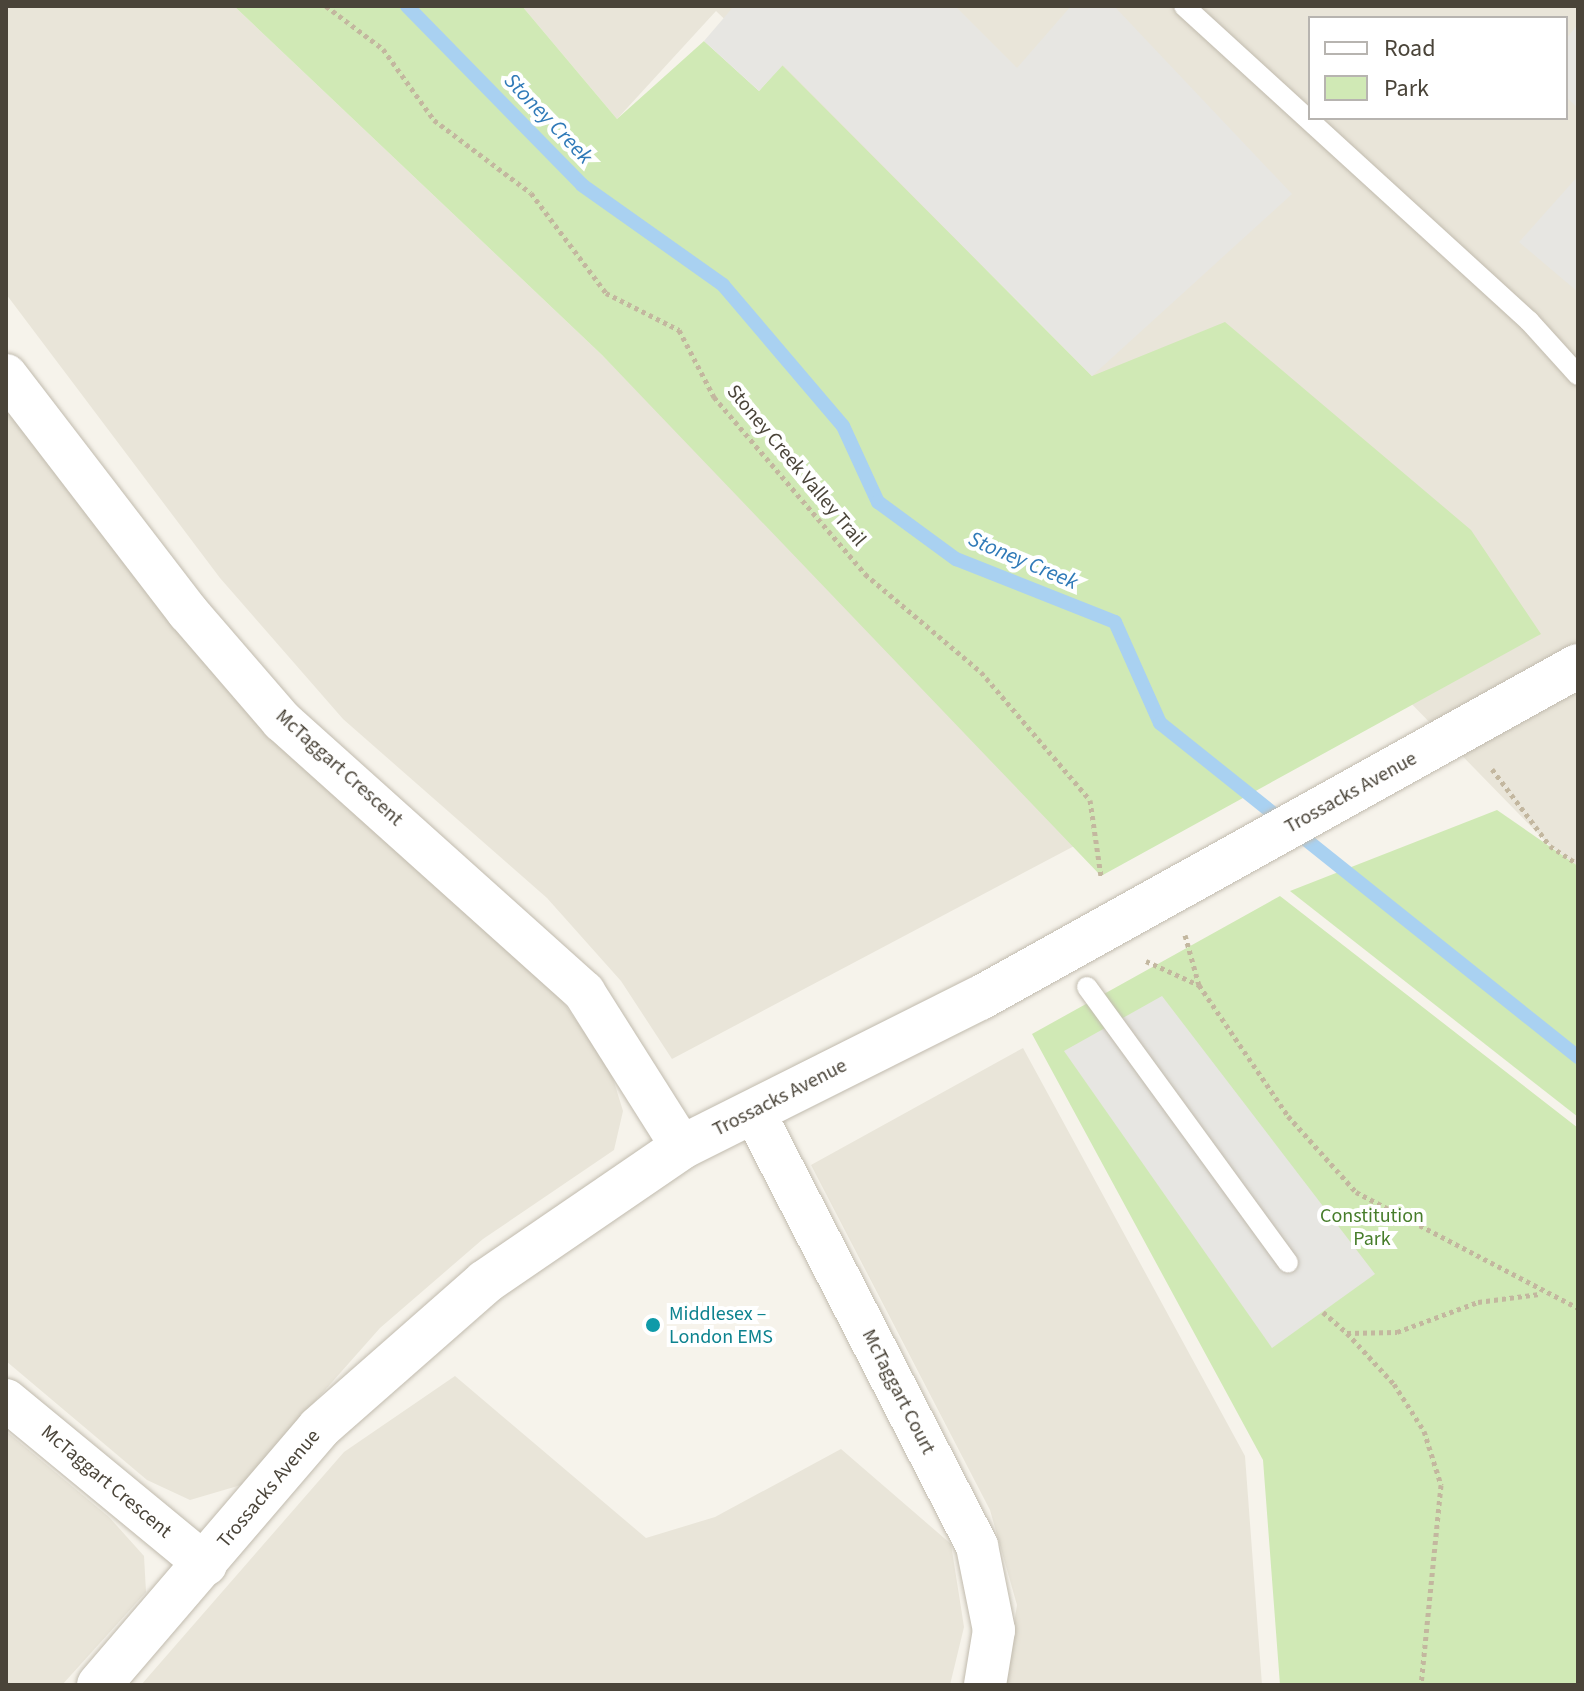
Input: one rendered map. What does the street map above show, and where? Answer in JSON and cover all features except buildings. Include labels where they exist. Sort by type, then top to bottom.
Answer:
[{"type":"street","name":"McTaggart Crescent","points":[[6,375],[188,612],[282,721],[584,992],[682,1147]]},
{"type":"street","name":"Trossacks Avenue","points":[[99,1685],[206,1565],[319,1428],[462,1303],[682,1147],[754,1112],[1211,869],[1578,666]]},
{"type":"street","name":"McTaggart Court","points":[[754,1112],[977,1546],[994,1630],[985,1685]]},
{"type":"street","name":"McTaggart Crescent","points":[[6,1400],[206,1565]]},
{"type":"lane","points":[[1184,6],[1308,119]]},
{"type":"lane","points":[[1309,120],[1529,321],[1578,375]]},
{"type":"lane","points":[[1087,987],[1288,1263]]},
{"type":"path","name":"Stoney Creek Valley Trail","points":[[326,6],[383,49],[434,120],[531,193],[606,293],[679,330],[714,397],[865,574],[981,672],[1090,800],[1101,876]]},
{"type":"path","points":[[1492,769],[1550,846],[1578,864]]},
{"type":"path","points":[[1183,925],[1199,985],[1288,1116],[1356,1192],[1543,1294],[1578,1308]]},
{"type":"path","points":[[1139,958],[1199,985]]},
{"type":"path","points":[[1347,1333],[1397,1332],[1478,1302],[1543,1294]]},
{"type":"path","points":[[1323,1312],[1394,1384],[1424,1431],[1441,1485],[1421,1685]]},
{"type":"shaded area","points":[[6,6],[234,6],[602,355],[1078,844],[672,1059],[621,981],[547,898],[343,719],[220,578],[6,294]]},
{"type":"shaded area","points":[[522,6],[1578,6],[1578,866],[1550,846],[1033,315],[716,11],[617,119]]},
{"type":"shaded area","points":[[734,6],[955,6],[1017,68],[1071,6],[1114,6],[1292,194],[1092,376],[783,65],[759,91],[704,41]]},
{"type":"shaded area","points":[[1578,24],[1578,108],[1568,99],[1568,36]]},
{"type":"shaded area","points":[[1578,176],[1578,292],[1519,242]]},
{"type":"shaded area","points":[[6,405],[547,979],[610,1069],[623,1111],[614,1150],[483,1239],[380,1328],[241,1485],[190,1500],[147,1480],[6,1361]]},
{"type":"shaded area","points":[[1162,996],[1375,1274],[1272,1348],[1064,1051]]},
{"type":"shaded area","points":[[1023,1048],[1245,1456],[1262,1685],[1004,1685],[1017,1605],[990,1510],[811,1165]]},
{"type":"shaded area","points":[[455,1376],[646,1538],[715,1517],[841,1449],[951,1544],[964,1627],[950,1685],[141,1685],[344,1452]]},
{"type":"shaded area","points":[[6,1431],[109,1517],[144,1556],[146,1592],[62,1685],[6,1685]]},
{"type":"green space","points":[[234,6],[522,6],[617,119],[704,41],[759,91],[782,65],[1092,376],[1225,322],[1471,530],[1541,634],[1101,876],[602,355]]},
{"type":"green space","points":[[1497,810],[1578,866],[1578,1117],[1290,891]]},
{"type":"green space","name":"Constitution Park","points":[[1280,896],[1578,1128],[1578,1685],[1280,1685],[1263,1460],[1032,1034]]},
{"type":"waterway","name":"Stoney Creek","points":[[407,6],[582,185],[723,285],[843,426],[878,502],[956,559],[1115,622],[1160,723],[1578,1057]]},
{"type":"place","name":"Middlesex – London EMS","points":[[653,1325]]}]
